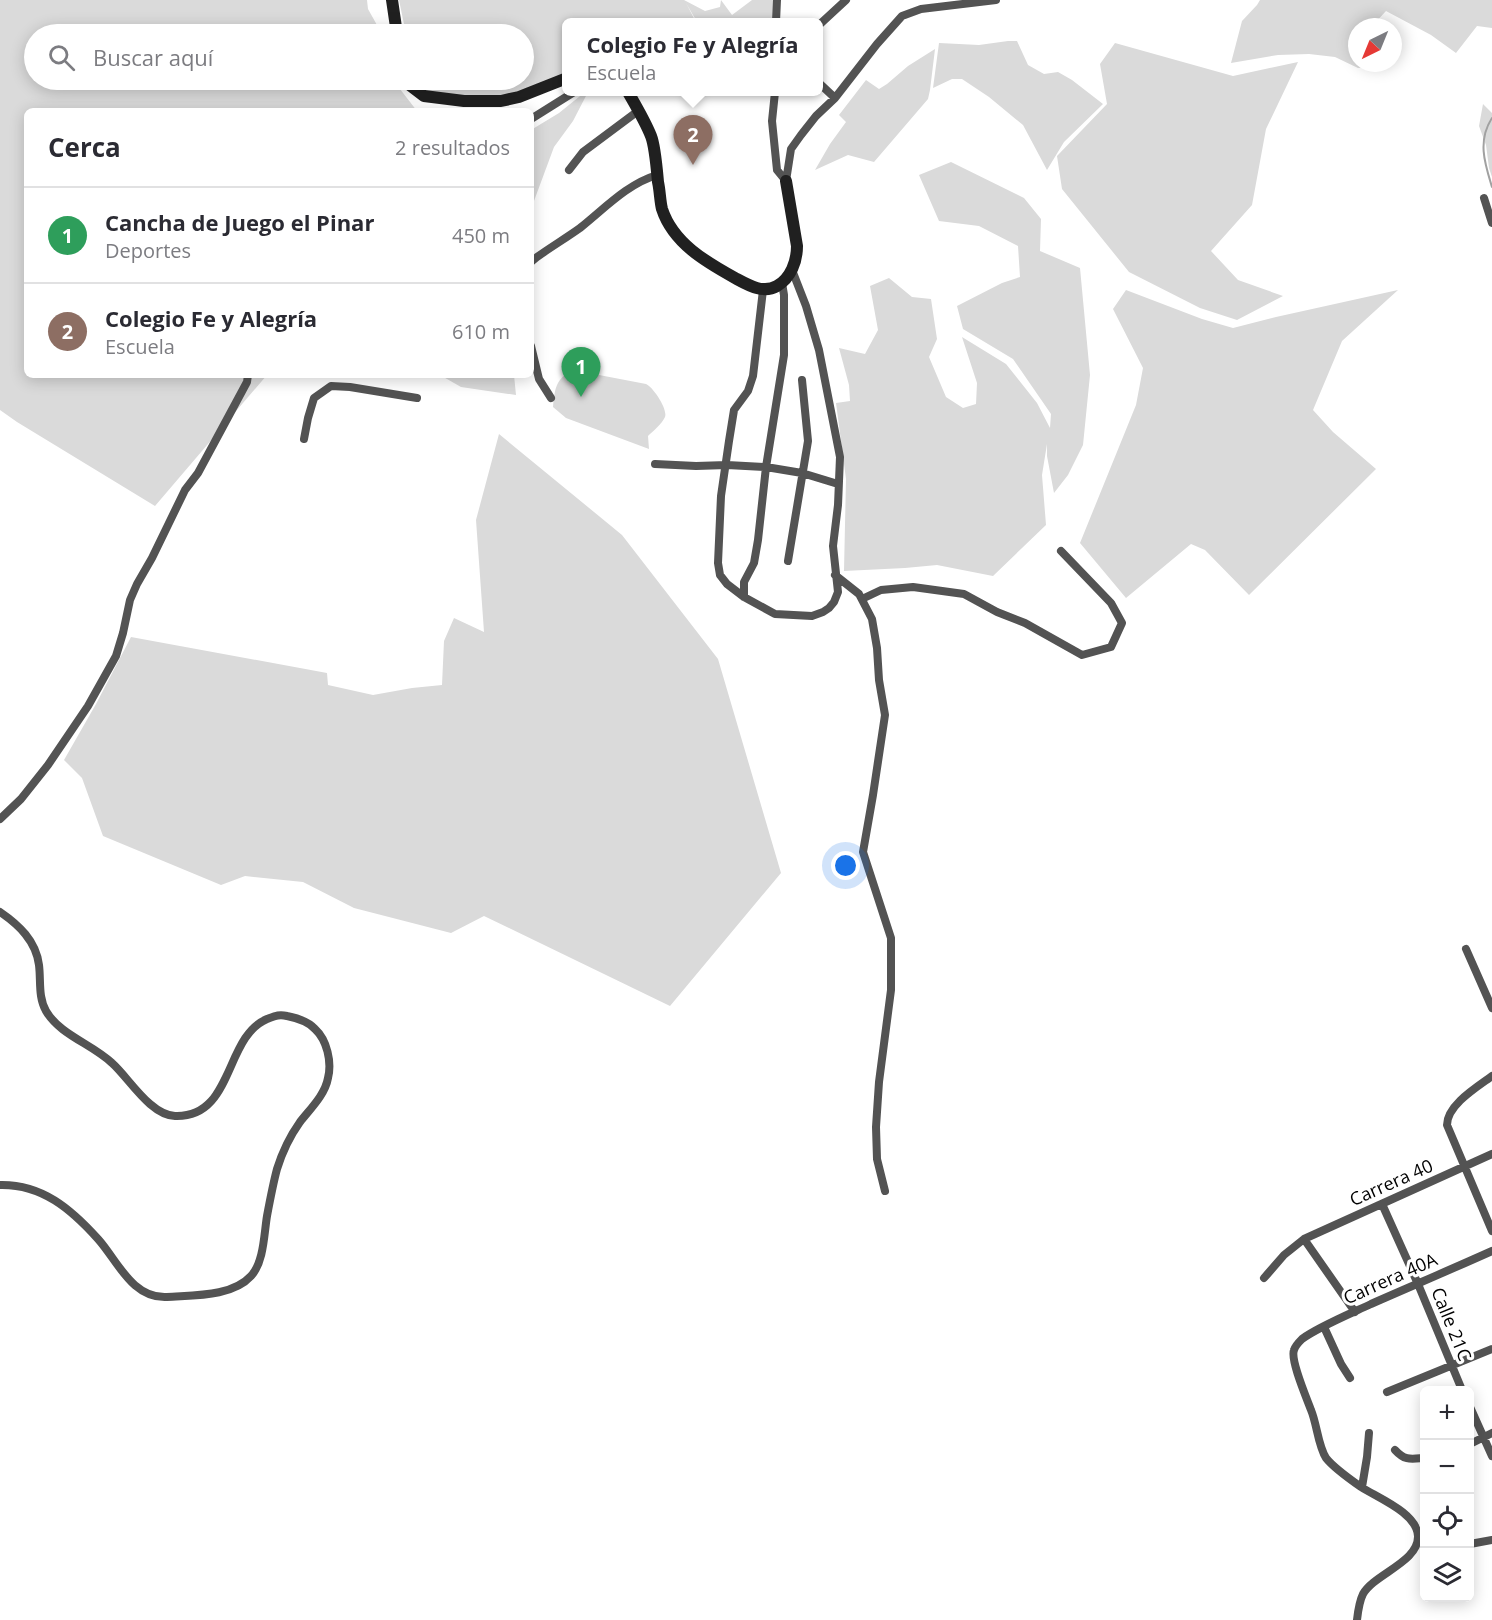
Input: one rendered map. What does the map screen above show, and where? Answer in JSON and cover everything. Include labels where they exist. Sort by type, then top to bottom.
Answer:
[{"type":"street","points":[[392,0],[396,24]]},
{"type":"street","points":[[776,18],[777,0]]},
{"type":"street","points":[[823,20],[846,0]]},
{"type":"street","points":[[630,96],[652,138],[663,210],[672,227],[692,251],[720,270],[763,290],[773,288],[782,283],[792,270],[797,256],[786,181],[791,149],[801,135],[816,116],[835,98],[888,30],[902,16],[921,9],[963,2],[996,0]]},
{"type":"street","points":[[416,90],[424,96],[464,101],[501,101],[519,97],[562,80]]},
{"type":"street","points":[[823,87],[835,98]]},
{"type":"street","points":[[534,117],[568,96]]},
{"type":"street","points":[[775,96],[772,121],[777,170],[786,181]]},
{"type":"street","points":[[569,170],[583,152],[638,111]]},
{"type":"street","points":[[534,260],[578,229],[627,190],[646,178],[657,175]]},
{"type":"street","points":[[1484,198],[1492,223]]},
{"type":"street","points":[[763,290],[753,376],[748,392],[734,410],[722,496],[718,563],[720,575],[727,584],[744,597],[775,614],[812,616],[824,612],[834,602],[838,592],[833,546],[840,457],[819,350],[792,270]]},
{"type":"street","points":[[744,597],[744,582],[754,563],[758,540],[766,467],[784,355],[782,283]]},
{"type":"street","points":[[534,357],[539,378],[551,398]]},
{"type":"street","points":[[0,819],[21,799],[48,765],[88,706],[116,656],[136,584],[152,558],[185,490],[198,473],[247,378]]},
{"type":"street","points":[[788,561],[808,441],[802,380]]},
{"type":"street","points":[[304,439],[314,398],[331,386],[417,398]]},
{"type":"street","points":[[655,464],[766,467],[802,473],[838,484]]},
{"type":"street","points":[[862,599],[880,590],[913,587],[964,594],[997,612],[1025,623],[1082,655],[1111,647],[1122,623],[1117,613],[1111,603],[1061,551]]},
{"type":"street","points":[[835,575],[859,594],[872,619],[885,715],[863,852],[891,938],[891,990],[879,1082],[876,1126],[877,1159],[885,1191]]},
{"type":"street","points":[[0,912],[16,923],[29,938],[39,962],[42,1002],[47,1013],[67,1032],[101,1053],[151,1105],[165,1114],[176,1116],[205,1108],[219,1091],[244,1039],[258,1023],[279,1014],[298,1018],[315,1028],[324,1041],[329,1059],[328,1078],[321,1095],[290,1137],[278,1168],[267,1214],[262,1253],[253,1274],[242,1284],[227,1291],[162,1298],[146,1293],[123,1274],[99,1240],[52,1197],[29,1188],[0,1185]]},
{"type":"street","points":[[1466,949],[1492,1008]]},
{"type":"street","points":[[1492,1076],[1457,1104],[1447,1119],[1449,1132],[1492,1231]]},
{"type":"street","name":"Carrera 40","points":[[1264,1278],[1284,1255],[1304,1239],[1492,1154]]},
{"type":"street","name":"Calle 21C","points":[[1382,1204],[1460,1386]]},
{"type":"street","points":[[1304,1239],[1355,1312]]},
{"type":"street","name":"Carrera 40A","points":[[1362,1487],[1326,1458],[1301,1384],[1293,1354],[1294,1347],[1303,1338],[1324,1327],[1492,1251]]},
{"type":"street","points":[[1324,1327],[1350,1378]]},
{"type":"street","points":[[1387,1392],[1492,1349]]},
{"type":"street","points":[[1474,1417],[1492,1456]]},
{"type":"street","points":[[1357,1620],[1358,1607],[1364,1593],[1372,1584],[1407,1558],[1415,1548],[1418,1537],[1407,1516],[1362,1487],[1369,1433]]},
{"type":"street","points":[[1474,1442],[1492,1433]]},
{"type":"street","points":[[1395,1450],[1401,1457],[1420,1458]]},
{"type":"street","points":[[1474,1543],[1492,1540]]},
{"type":"street","points":[[1415,1548],[1420,1548]]},
{"type":"shaded area","points":[[0,0],[367,0],[368,9],[376,24],[24,24],[24,90],[401,90],[415,108],[24,108],[24,378],[264,378],[155,506],[0,410]]},
{"type":"shaded area","points":[[399,0],[684,0],[705,11],[720,7],[721,0],[732,15],[752,0],[774,0],[773,18],[695,18],[686,3],[694,18],[562,18],[562,76],[534,87],[534,24],[404,24]]},
{"type":"shaded area","points":[[1260,0],[1492,0],[1492,28],[1477,26],[1456,53],[1431,35],[1386,11],[1380,18],[1348,18],[1348,63],[1335,57],[1309,54],[1278,55],[1231,63],[1242,21]]},
{"type":"shaded area","points":[[1017,41],[1028,65],[1044,74],[1058,72],[1103,104],[1064,142],[1047,170],[1023,125],[989,97],[962,79],[952,79],[933,88],[939,43],[979,45]]},
{"type":"shaded area","points":[[1115,43],[1233,76],[1298,62],[1266,129],[1252,205],[1211,251],[1238,280],[1283,296],[1237,320],[1200,308],[1129,272],[1062,189],[1057,156],[1107,104],[1100,64]]},
{"type":"shaded area","points":[[935,49],[928,99],[874,162],[848,155],[815,170],[846,122],[839,115],[866,80],[879,89],[908,66]]},
{"type":"shaded area","points":[[425,90],[526,90],[483,99]]},
{"type":"shaded area","points":[[580,96],[586,96],[573,121],[554,147],[534,201],[534,128],[559,113]]},
{"type":"shaded area","points":[[1483,104],[1492,113],[1492,177],[1486,145],[1479,126]]},
{"type":"shaded area","points":[[951,162],[1024,198],[1041,219],[1040,251],[1080,268],[1090,375],[1083,445],[1068,475],[1054,493],[1047,444],[1042,475],[1046,525],[993,576],[937,565],[844,571],[846,479],[836,403],[850,401],[849,385],[839,348],[865,354],[878,330],[870,286],[889,278],[912,297],[931,299],[937,339],[929,357],[946,397],[963,408],[976,404],[977,383],[962,337],[1006,364],[1037,403],[1050,428],[1051,414],[1013,359],[963,329],[957,306],[1002,283],[1020,277],[1018,246],[979,226],[939,221],[919,175]]},
{"type":"shaded area","points":[[1126,290],[1202,319],[1233,328],[1398,290],[1342,341],[1313,410],[1333,432],[1376,469],[1249,595],[1205,550],[1191,544],[1126,598],[1080,543],[1136,405],[1143,368],[1113,309]]},
{"type":"shaded area","points":[[573,370],[646,384],[652,389],[662,404],[665,417],[648,436],[649,449],[566,418],[553,407],[559,381]]},
{"type":"shaded area","points":[[445,378],[514,378],[516,395],[461,387]]},
{"type":"shaded area","points":[[499,434],[622,535],[718,659],[781,873],[670,1006],[484,916],[451,933],[354,908],[303,882],[245,876],[221,885],[103,836],[82,778],[64,760],[131,637],[327,673],[328,685],[373,695],[442,685],[444,641],[454,618],[484,632],[476,520]]},
{"type":"waterway","points":[[1492,118],[1487,127],[1484,144],[1485,161],[1492,187]]},
{"type":"place","name":"Colegio Fe y Alegría","points":[[693,165]]},
{"type":"place","name":"Cancha de Juego el Pinar","points":[[581,397]]}]
